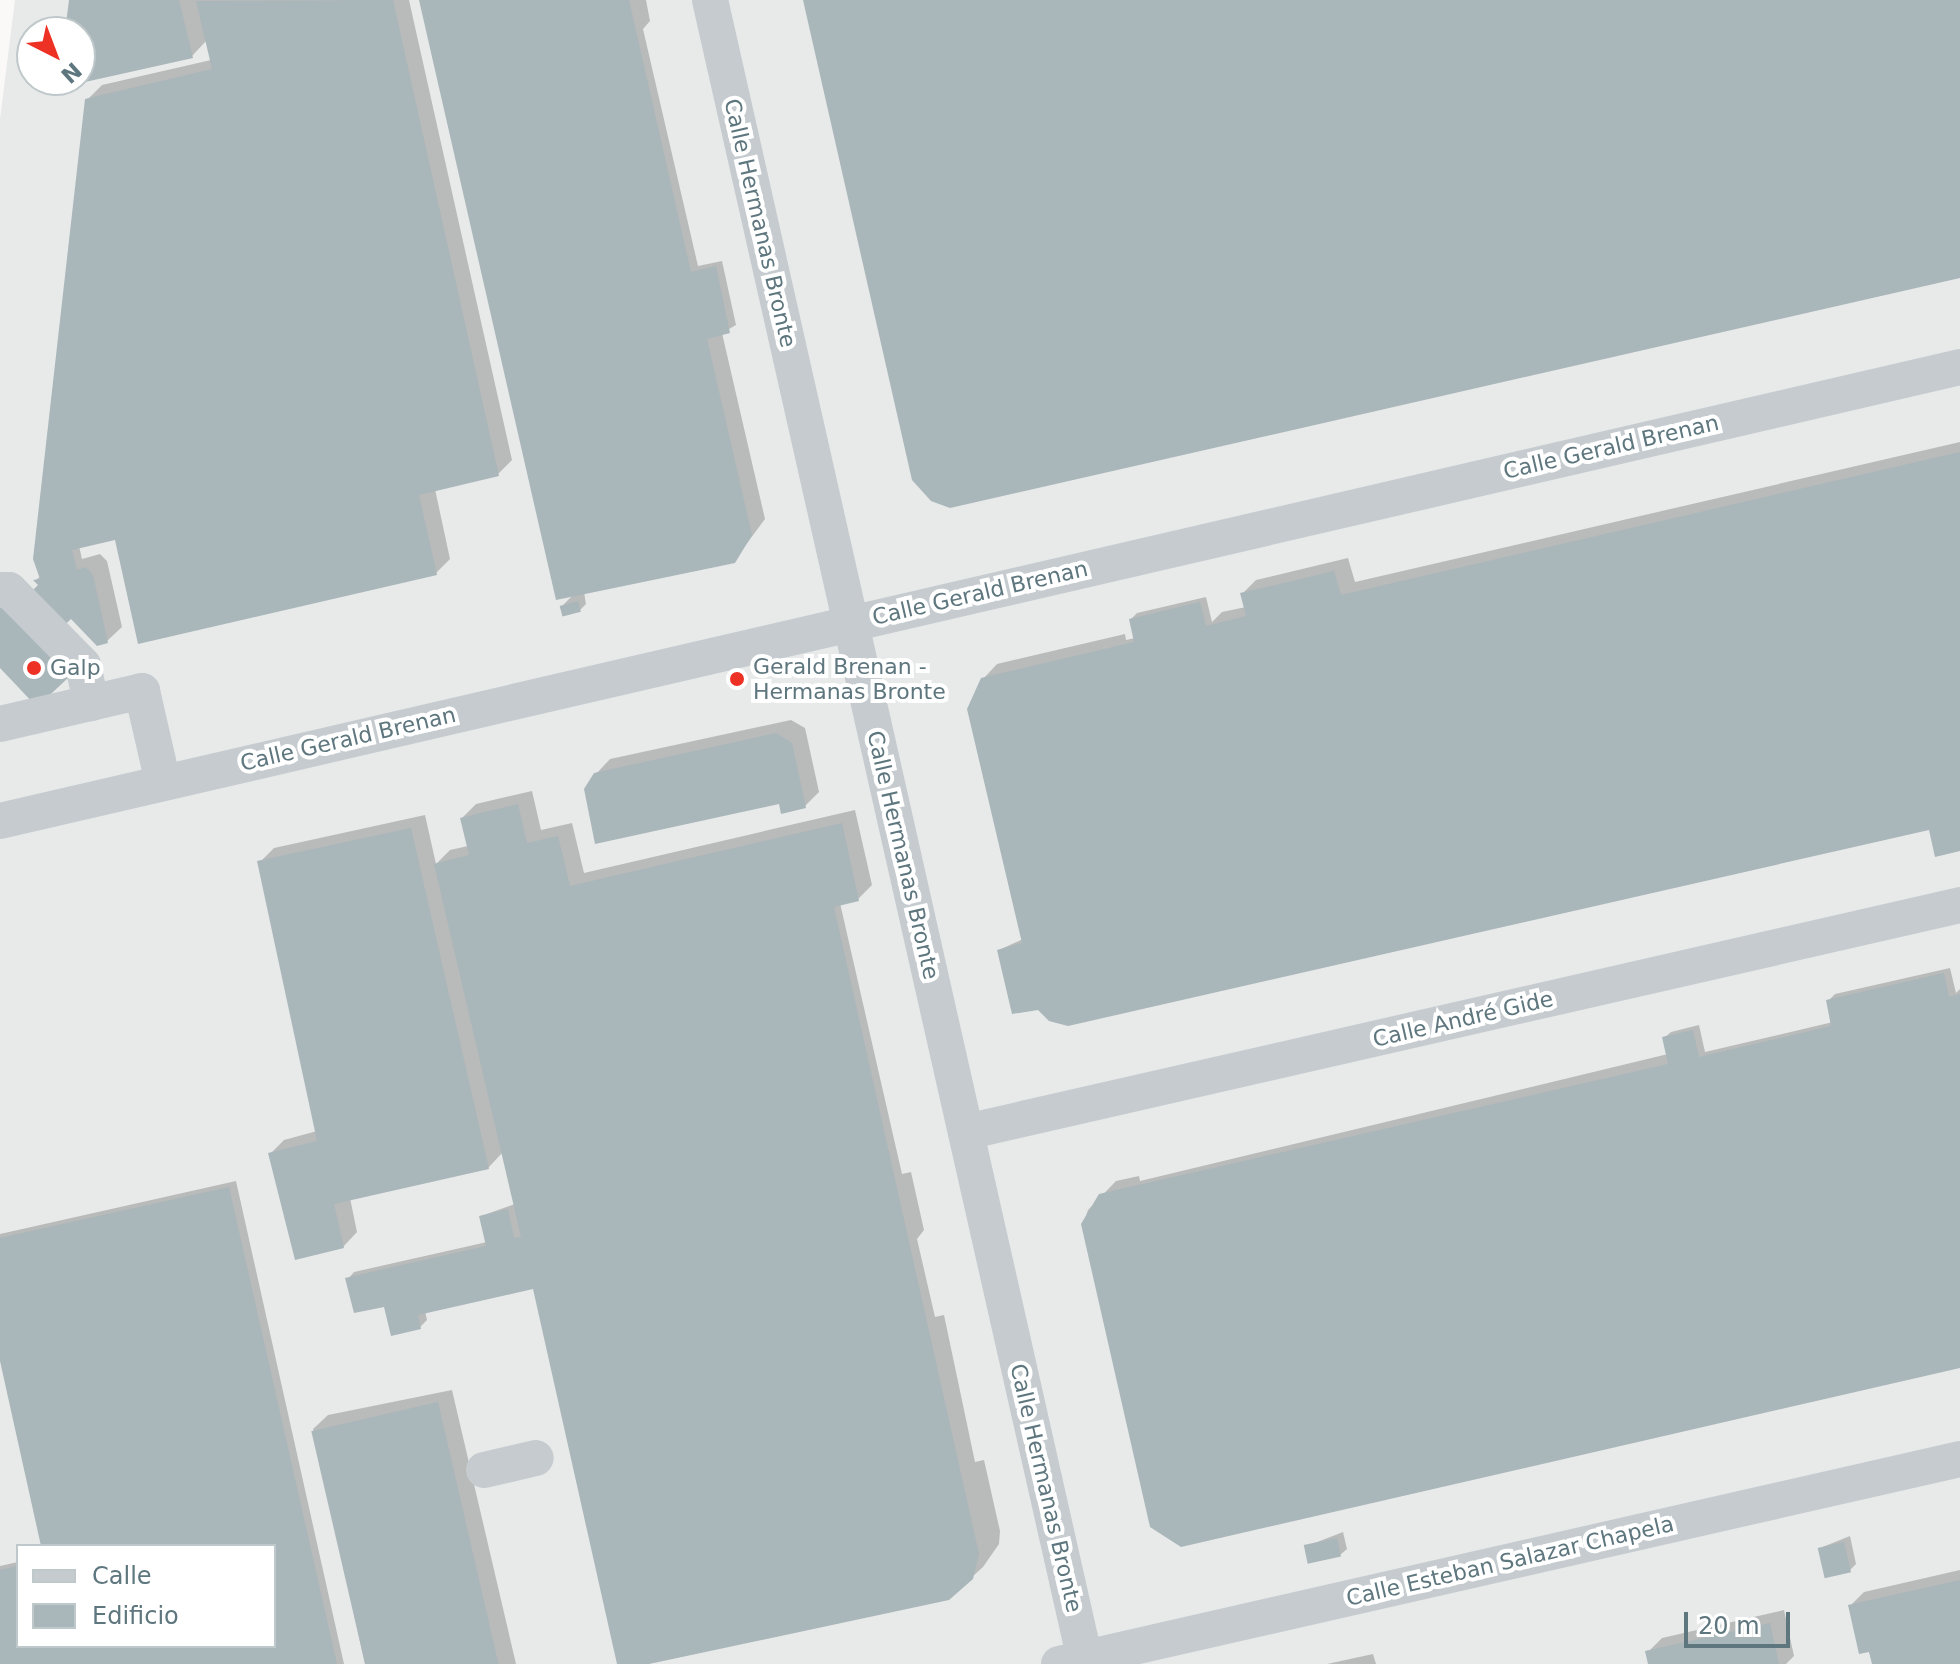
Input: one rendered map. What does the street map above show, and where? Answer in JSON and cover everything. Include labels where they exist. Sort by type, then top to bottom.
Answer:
[{"type":"street","name":"Calle Hermanas Bronte","points":[[710,0],[966,1132],[1077,1662]]},
{"type":"street","name":"Calle Gerald Brenan","points":[[0,821],[1960,367]]},
{"type":"street","points":[[0,590],[9,590],[83,665],[91,703]]},
{"type":"street","points":[[0,724],[142,691],[163,783]]},
{"type":"street","name":"Calle André Gide","points":[[966,1132],[1960,905]]},
{"type":"street","points":[[484,1470],[536,1458]]},
{"type":"street","name":"Calle Esteban Salazar Chapela","points":[[1077,1662],[1960,1459]]},
{"type":"shaded area","points":[[15,0],[1960,0],[1960,1664],[0,1664],[0,119]]},
{"type":"building","points":[[69,0],[179,0],[193,58],[96,80],[96,16],[67,16]]},
{"type":"building","points":[[393,0],[499,476],[419,495],[437,575],[138,644],[115,540],[72,550],[77,570],[86,567],[93,575],[108,643],[97,646],[71,619],[41,647],[69,677],[37,707],[0,668],[0,605],[9,614],[38,585],[33,580],[40,579],[33,559],[85,99],[212,69],[196,1]]},
{"type":"building","points":[[419,0],[629,0],[691,272],[716,266],[730,333],[707,339],[752,535],[735,563],[556,600]]},
{"type":"building","points":[[803,0],[1960,0],[1960,278],[950,508],[931,501],[912,480]]},
{"type":"building","points":[[1960,452],[1960,851],[1935,857],[1929,830],[1068,1026],[1049,1021],[1038,1010],[1012,1014],[997,950],[1022,943],[967,709],[981,678],[1134,642],[1129,619],[1200,602],[1206,626],[1246,616],[1240,593],[1334,571],[1341,595]]},
{"type":"building","points":[[578,601],[581,612],[562,617],[560,606]]},
{"type":"building","points":[[776,733],[792,743],[806,808],[781,814],[779,804],[595,844],[584,789],[594,773]]},
{"type":"building","points":[[518,804],[527,843],[558,836],[570,886],[842,823],[859,901],[834,907],[979,1554],[973,1579],[949,1600],[649,1664],[617,1664],[533,1289],[418,1315],[421,1329],[391,1336],[384,1307],[354,1313],[345,1278],[486,1246],[479,1216],[508,1209],[514,1238],[521,1237],[434,864],[469,855],[460,818]]},
{"type":"building","points":[[411,828],[489,1169],[334,1204],[344,1248],[295,1260],[268,1153],[317,1141],[257,861]]},
{"type":"building","points":[[1944,973],[1949,997],[1960,994],[1960,1368],[1181,1547],[1150,1527],[1081,1224],[1099,1194],[1668,1064],[1662,1037],[1693,1030],[1699,1057],[1831,1026],[1826,1000]]},
{"type":"building","points":[[229,1187],[337,1664],[0,1664],[0,1570],[16,1566],[16,1648],[276,1648],[276,1544],[41,1544],[0,1361],[0,1238]]},
{"type":"building","points":[[438,1402],[498,1664],[365,1664],[311,1431]]},
{"type":"building","points":[[1337,1538],[1341,1557],[1308,1564],[1304,1545]]},
{"type":"building","points":[[1844,1542],[1851,1572],[1825,1578],[1818,1548]]},
{"type":"building","points":[[1960,1580],[1960,1664],[1872,1664],[1869,1652],[1859,1654],[1848,1605]]},
{"type":"building","points":[[1770,1623],[1779,1664],[1648,1664],[1645,1651]]},
{"type":"place","name":"Galp","points":[[34,668]]},
{"type":"place","name":"Gerald Brenan - Hermanas Bronte","points":[[737,679]]}]
